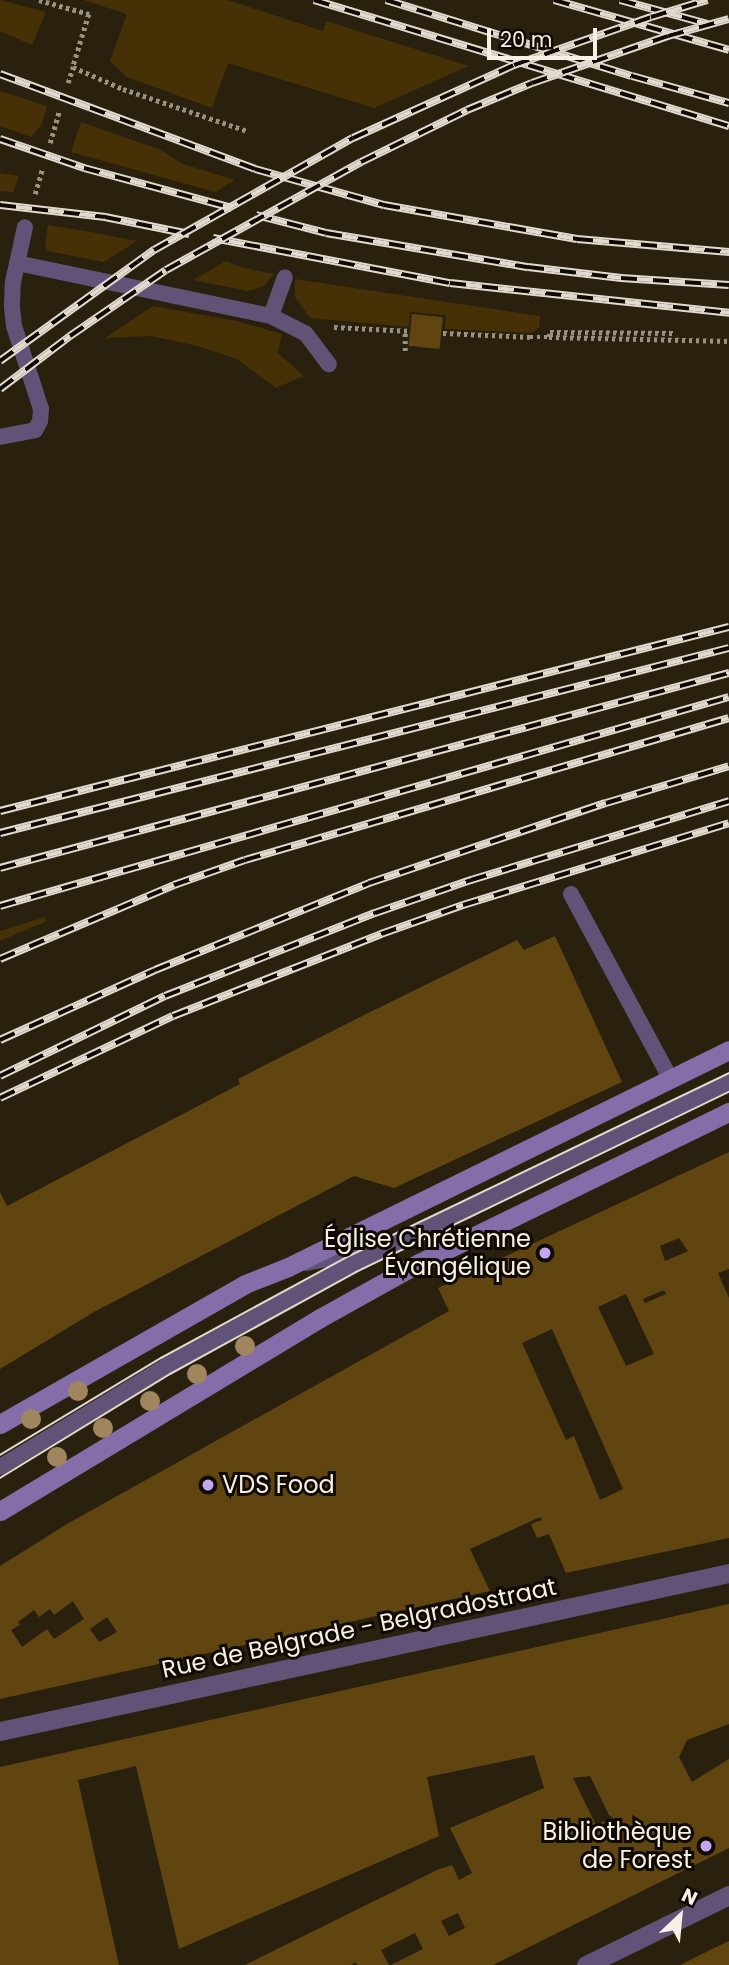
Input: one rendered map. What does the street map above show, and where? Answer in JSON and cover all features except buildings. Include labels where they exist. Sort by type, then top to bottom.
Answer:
[{"type":"main road","points":[[0,1423],[245,1284],[288,1266],[729,1051]]},
{"type":"main road","points":[[0,1511],[320,1318],[419,1263],[729,1112]]},
{"type":"street","name":"Rue de Belgrade - Belgradostraat","points":[[0,1731],[729,1573]]},
{"type":"street","points":[[588,1965],[729,1895]]},
{"type":"lane","points":[[0,437],[35,430],[40,421],[41,409],[14,326],[13,282],[25,227]]},
{"type":"lane","points":[[17,263],[271,316],[306,334],[330,364]]},
{"type":"lane","points":[[271,316],[285,277]]},
{"type":"lane","points":[[571,894],[671,1080]]},
{"type":"lane","points":[[0,1467],[166,1366],[383,1248],[729,1082]]},
{"type":"lane","points":[[288,1266],[383,1248]]},
{"type":"path","points":[[39,0],[89,14],[68,83]]},
{"type":"path","points":[[73,67],[123,89],[247,131]]},
{"type":"path","points":[[50,143],[59,113]]},
{"type":"path","points":[[35,194],[42,169]]},
{"type":"path","points":[[306,334],[331,327],[408,331],[405,351]]},
{"type":"path","points":[[550,337],[550,332],[675,333]]},
{"type":"path","points":[[443,333],[550,337],[562,340],[729,341]]},
{"type":"shaded area","points":[[0,0],[46,12],[32,45],[0,31]]},
{"type":"shaded area","points":[[83,0],[228,0],[323,31],[326,21],[469,66],[374,108],[228,63],[212,108],[127,77],[110,61],[127,14]]},
{"type":"shaded area","points":[[0,91],[47,106],[42,124],[31,137],[0,126]]},
{"type":"shaded area","points":[[81,122],[161,150],[183,164],[235,180],[215,192],[71,152]]},
{"type":"shaded area","points":[[0,173],[19,176],[13,192],[0,191]]},
{"type":"shaded area","points":[[48,225],[137,241],[104,262],[48,251],[45,247]]},
{"type":"shaded area","points":[[226,261],[240,267],[274,274],[264,286],[248,291],[193,280]]},
{"type":"shaded area","points":[[295,279],[540,316],[539,328],[531,333],[445,329],[446,315],[410,312],[409,327],[310,318],[295,297]]},
{"type":"shaded area","points":[[153,306],[237,321],[282,334],[278,353],[304,376],[276,388],[237,359],[194,345],[150,336],[105,338]]},
{"type":"shaded area","points":[[45,917],[47,921],[0,941],[0,931]]},
{"type":"tram line","points":[[0,1455],[161,1358],[349,1256],[729,1073]]},
{"type":"tram line","points":[[0,1478],[170,1374],[356,1272],[729,1092]]},
{"type":"railway","points":[[314,0],[729,126]]},
{"type":"railway","points":[[386,0],[729,103]]},
{"type":"railway","points":[[554,0],[729,50]]},
{"type":"railway","points":[[620,0],[708,24]]},
{"type":"railway","points":[[0,361],[154,250],[353,138],[514,65],[707,0]]},
{"type":"railway","points":[[0,389],[70,336],[166,270],[361,162],[467,110],[532,83],[668,36],[729,19]]},
{"type":"railway","points":[[0,74],[255,169],[384,205],[577,239],[729,252]]},
{"type":"railway","points":[[0,139],[84,168],[232,208]]},
{"type":"railway","points":[[0,205],[105,217],[189,234]]},
{"type":"railway","points":[[256,215],[326,233],[528,267],[621,278],[729,285]]},
{"type":"railway","points":[[213,238],[450,283],[729,313]]},
{"type":"railway","points":[[0,811],[729,627]]},
{"type":"railway","points":[[0,833],[729,648]]},
{"type":"railway","points":[[0,868],[729,673]]},
{"type":"railway","points":[[0,906],[729,697]]},
{"type":"railway","points":[[0,959],[174,885],[245,860],[729,718]]},
{"type":"railway","points":[[0,1040],[155,970],[369,883],[606,803],[729,766]]},
{"type":"railway","points":[[0,1076],[165,996],[375,913],[471,880],[729,801]]},
{"type":"railway","points":[[0,1098],[173,1016],[381,934],[463,905],[729,823]]},
{"type":"place","name":"Église Chrétienne Évangélique","points":[[545,1253]]},
{"type":"place","name":"VDS Food","points":[[208,1485]]},
{"type":"place","name":"Bibliothèque de Forest","points":[[706,1846]]}]
